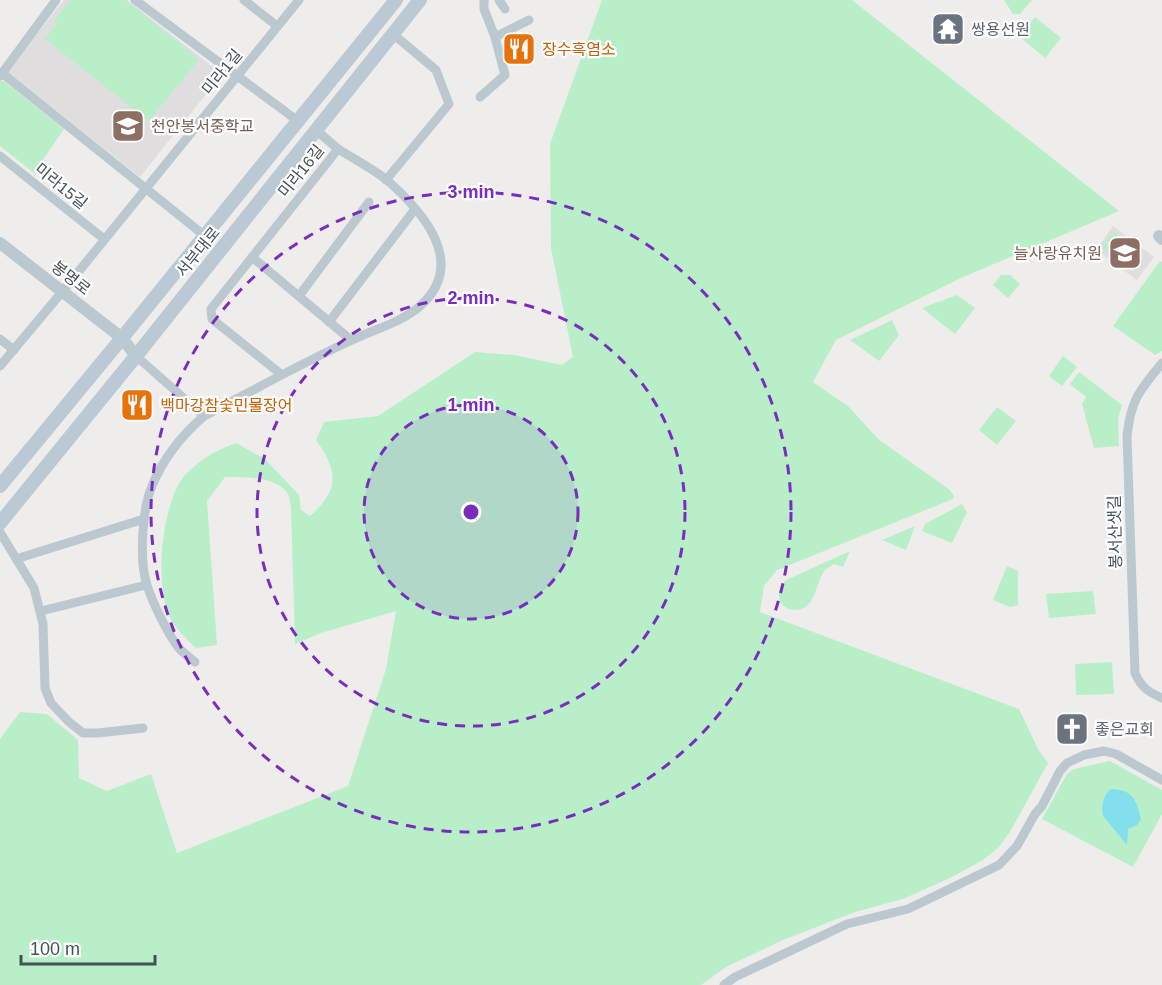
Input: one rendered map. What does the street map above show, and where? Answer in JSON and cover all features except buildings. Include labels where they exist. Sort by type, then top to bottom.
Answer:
[{"type":"main road","name":"서부대로","points":[[0,486],[396,0]]},
{"type":"main road","name":"서부대로","points":[[0,523],[136,357],[420,0]]},
{"type":"street","points":[[57,0],[1,74],[205,236]]},
{"type":"street","points":[[135,0],[298,120]]},
{"type":"street","points":[[244,0],[278,26]]},
{"type":"street","name":"미라1길","points":[[0,366],[63,292],[298,0]]},
{"type":"street","points":[[480,97],[505,75],[495,37],[484,9],[484,0]]},
{"type":"street","points":[[499,0],[505,9]]},
{"type":"street","points":[[495,37],[529,20]]},
{"type":"street","points":[[387,180],[449,104],[436,70],[393,34]]},
{"type":"street","points":[[316,130],[338,149]]},
{"type":"street","name":"미라16길","points":[[146,585],[143,558],[144,519],[151,487],[167,456],[190,428],[204,417],[282,375],[351,340],[398,321],[420,306],[433,290],[440,273],[441,255],[436,239],[425,219],[387,180],[338,149],[211,309],[212,319],[282,375]]},
{"type":"street","name":"미라15길","points":[[0,156],[104,239]]},
{"type":"street","points":[[299,296],[369,202]]},
{"type":"street","points":[[329,322],[415,209]]},
{"type":"street","name":"봉명로","points":[[0,243],[122,338],[136,357]]},
{"type":"street","points":[[252,257],[351,340]]},
{"type":"street","points":[[0,339],[14,350]]},
{"type":"street","points":[[136,357],[204,417]]},
{"type":"street","name":"봉서산샛길","points":[[1162,363],[1137,394],[1129,418],[1127,436],[1135,673],[1140,684],[1148,692],[1162,698]]},
{"type":"street","points":[[16,560],[144,519]]},
{"type":"street","points":[[0,532],[34,588],[41,611],[44,624],[45,688],[51,703],[83,733],[143,728]]},
{"type":"street","points":[[41,611],[146,585],[178,647],[195,662]]},
{"type":"street","points":[[724,985],[735,976],[847,924],[908,909],[999,865],[1017,846],[1060,771],[1084,755],[1104,751],[1116,754],[1162,780]]},
{"type":"shaded area","name":"천안봉서중학교","points":[[64,0],[127,0],[222,74],[140,177],[7,71]]},
{"type":"shaded area","name":"늘사랑유치원","points":[[1113,226],[1154,257],[1137,280],[1096,250]]},
{"type":"green space","points":[[70,0],[125,0],[199,59],[149,121],[45,39],[57,24],[54,21]]},
{"type":"green space","points":[[602,0],[852,0],[1119,211],[961,278],[836,340],[813,382],[849,407],[878,439],[950,490],[954,496],[953,499],[777,570],[764,586],[760,612],[1019,709],[1038,749],[1048,763],[1010,832],[998,848],[983,860],[950,878],[903,899],[855,912],[783,940],[726,967],[701,985],[0,985],[0,739],[20,712],[47,714],[78,740],[79,778],[107,791],[151,774],[177,853],[348,786],[386,669],[396,611],[321,633],[295,644],[289,495],[283,488],[268,481],[225,477],[207,501],[217,645],[196,648],[172,621],[166,607],[161,568],[162,546],[171,504],[177,487],[192,468],[209,456],[236,443],[265,459],[299,495],[301,510],[310,516],[327,497],[331,488],[332,471],[329,461],[316,440],[324,422],[378,416],[475,352],[514,355],[562,365],[573,357],[551,248],[550,144]]},
{"type":"green space","points":[[1004,0],[1032,0],[1020,14],[1013,14]]},
{"type":"green space","points":[[1035,17],[1061,38],[1045,58],[1020,37]]},
{"type":"green space","points":[[0,81],[4,81],[64,129],[34,173],[0,146]]},
{"type":"green space","points":[[1113,232],[1123,239],[1112,255],[1101,247]]},
{"type":"green space","points":[[1160,261],[1162,262],[1162,351],[1155,355],[1113,326]]},
{"type":"green space","points":[[1001,275],[1010,275],[1020,284],[1008,298],[993,285]]},
{"type":"green space","points":[[957,295],[975,308],[955,334],[922,308]]},
{"type":"green space","points":[[892,320],[899,335],[879,361],[850,340]]},
{"type":"green space","points":[[1063,356],[1077,367],[1062,386],[1049,376]]},
{"type":"green space","points":[[1079,372],[1122,405],[1118,419],[1119,446],[1094,448],[1082,404],[1086,397],[1070,384]]},
{"type":"green space","points":[[997,407],[1016,421],[997,445],[979,430]]},
{"type":"green space","points":[[962,504],[967,512],[952,543],[922,531],[925,524]]},
{"type":"green space","points":[[915,526],[906,550],[882,540]]},
{"type":"green space","points":[[850,551],[843,567],[834,564],[826,569],[806,607],[794,610],[784,606],[779,597],[779,591],[786,580]]},
{"type":"green space","points":[[1007,566],[1018,571],[1018,605],[1010,607],[993,600]]},
{"type":"green space","points":[[1093,591],[1096,614],[1049,618],[1046,594]]},
{"type":"green space","points":[[1112,662],[1114,694],[1076,695],[1075,664]]},
{"type":"green space","points":[[1110,761],[1162,790],[1162,814],[1133,867],[1042,819],[1067,774],[1074,769]]},
{"type":"water","points":[[1111,789],[1124,791],[1132,797],[1141,819],[1137,825],[1128,829],[1127,845],[1103,816],[1103,801]]},
{"type":"place","name":"쌍용선원","points":[[948,29]]},
{"type":"place","name":"장수흑염소","points":[[519,49]]},
{"type":"place","name":"천안봉서중학교","points":[[128,126]]},
{"type":"place","name":"늘사랑유치원","points":[[1125,253]]},
{"type":"place","name":"백마강참숯민물장어","points":[[137,405]]},
{"type":"place","name":"좋은교회","points":[[1072,729]]}]
